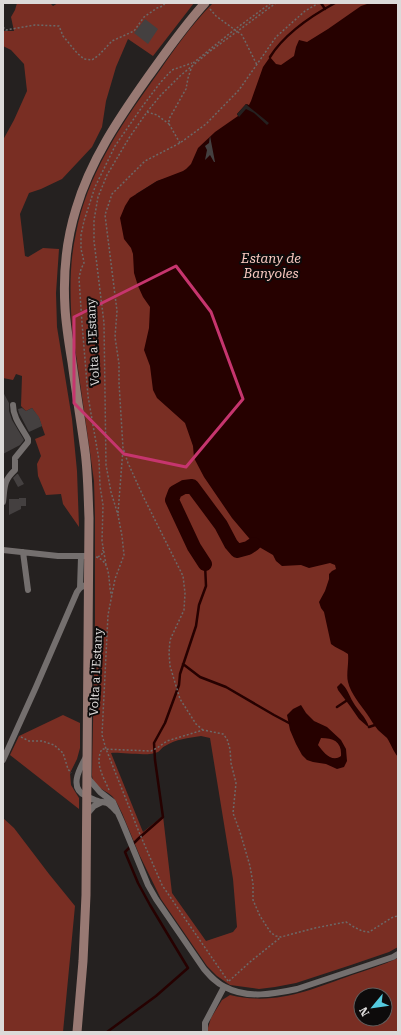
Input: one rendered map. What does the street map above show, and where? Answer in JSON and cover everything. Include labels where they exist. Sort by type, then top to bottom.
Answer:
[{"type":"main road","points":[[77,1032],[86,895],[89,583],[85,556],[89,518],[88,481],[85,452],[65,307],[66,266],[70,232],[76,208],[87,178],[116,124],[178,34],[205,3]]},
{"type":"street","points":[[3,502],[4,480],[15,470],[15,458],[28,442],[28,439],[13,412],[13,405]]},
{"type":"street","points":[[3,550],[39,554],[85,556],[80,588],[3,760]]},
{"type":"street","points":[[23,552],[28,590]]},
{"type":"street","points":[[80,588],[89,583]]},
{"type":"street","points":[[75,598],[89,598]]},
{"type":"street","points":[[87,756],[79,769],[76,779],[77,786],[83,795],[107,803],[118,813]]},
{"type":"street","points":[[87,777],[100,792],[113,802],[148,885],[156,899],[204,969],[211,977],[224,987],[243,993],[266,995],[297,990],[398,954]]},
{"type":"street","points":[[87,797],[100,792]]},
{"type":"street","points":[[87,814],[94,806],[102,802]]},
{"type":"street","points":[[205,1032],[205,1023],[224,987]]},
{"type":"path","points":[[3,27],[6,30],[35,24],[59,26],[63,36],[77,53],[84,59],[92,60],[112,41],[134,31],[144,17],[157,8],[163,6],[165,3]]},
{"type":"path","points":[[205,3],[216,16],[242,36],[257,65]]},
{"type":"path","points":[[112,597],[102,542],[103,506],[100,486],[99,460],[88,396],[82,323],[79,278],[80,269],[84,264],[84,257],[81,249],[81,235],[84,221],[95,187],[115,146],[160,83],[172,70],[192,64],[234,30],[271,3]]},
{"type":"path","name":"Volta a l'Estany","points":[[276,3],[192,64],[160,96],[129,138],[107,175],[98,197],[94,220],[94,241],[104,324],[106,465],[111,492],[118,515],[124,555],[115,579],[108,615],[102,735],[106,749],[139,832],[162,885],[228,981],[281,937],[346,922],[362,931],[369,932],[393,917],[398,916]]},
{"type":"path","name":"Volta a l'Estany","points":[[203,730],[196,724],[180,699],[170,666],[168,653],[170,640],[184,610],[185,593],[182,576],[143,496],[123,448],[119,364],[115,337],[117,311],[105,215],[112,194],[145,161],[180,143],[206,124],[239,90],[276,37],[305,11],[319,3]]},
{"type":"path","points":[[169,124],[169,119],[186,89],[192,64]]},
{"type":"path","points":[[147,112],[157,116],[169,124],[180,143]]},
{"type":"path","points":[[118,515],[123,448]]},
{"type":"path","points":[[103,550],[102,554],[98,557],[103,560],[106,565]]},
{"type":"path","points":[[113,802],[100,769],[98,758],[102,749],[151,751],[167,741],[203,730],[223,734],[227,739],[230,749],[231,763],[236,783],[233,813],[250,866],[253,884],[253,900],[260,916],[271,933],[281,937]]},
{"type":"path","points":[[15,734],[29,741],[42,741],[54,745],[64,753],[68,769],[76,779]]},
{"type":"highlighted area","points":[[176,266],[211,312],[243,399],[186,467],[124,454],[74,403],[74,317]]},
{"type":"shaded area","points":[[17,3],[50,3],[53,6],[58,3],[194,3],[153,56],[128,39],[116,67],[106,101],[102,127],[92,147],[62,179],[29,193],[20,214],[25,256],[28,257],[43,248],[59,249],[56,293],[57,327],[72,419],[77,471],[79,527],[63,504],[61,494],[46,495],[38,476],[37,464],[41,456],[35,439],[45,435],[39,418],[32,408],[26,411],[21,406],[22,376],[16,374],[13,380],[3,378],[3,140],[27,91],[24,64],[11,50],[3,46],[3,31],[14,31],[11,17]]},
{"type":"shaded area","points":[[213,3],[398,3],[266,121],[247,104],[239,116],[236,157],[157,181],[136,194],[337,561],[349,648],[398,746],[398,947],[389,952],[296,983],[259,989],[230,985],[217,976],[207,966],[161,899],[116,802],[112,796],[94,782],[92,775],[95,621],[94,481],[72,327],[72,256],[81,212],[96,172],[106,152],[141,97],[182,40]],"holes":[[[201,736],[210,738],[233,879],[237,927],[233,932],[206,941],[172,893],[163,816],[143,832],[111,753],[148,754],[158,752],[163,747],[178,740]]]},
{"type":"shaded area","points":[[63,715],[80,723],[80,748],[77,759],[70,773],[71,785],[79,798],[79,809],[10,755],[19,736]]},
{"type":"shaded area","points":[[3,818],[14,828],[75,906],[63,1032],[3,1032]]},
{"type":"shaded area","points":[[398,958],[398,1032],[203,1032],[207,1031],[211,1018],[222,1000],[230,995],[262,999],[292,995]]},
{"type":"water","name":"Estany de Banyoles","points":[[370,3],[398,3],[398,757],[387,738],[379,731],[351,691],[347,679],[348,654],[331,644],[324,612],[319,602],[325,591],[329,574],[336,569],[335,565],[330,563],[309,568],[301,565],[282,566],[276,561],[273,555],[254,544],[232,518],[204,477],[194,458],[193,446],[185,423],[157,398],[153,390],[150,366],[144,350],[149,328],[150,307],[138,286],[134,273],[133,254],[131,248],[124,239],[120,218],[130,198],[157,181],[186,169],[191,164],[198,148],[215,132],[238,116],[237,114],[246,104],[249,105],[263,67],[270,57],[276,64],[281,65],[294,56],[299,40],[307,42],[361,6]]},
{"type":"water","points":[[341,683],[366,720],[369,727],[359,719],[338,690],[337,687]]},
{"type":"water","points":[[301,705],[314,721],[327,727],[341,740],[346,749],[347,761],[344,767],[337,769],[326,764],[307,760],[302,755],[290,730],[287,715],[293,709]],"holes":[[[321,738],[330,739],[339,744],[341,756],[334,758],[328,756],[322,751],[318,745]]]},
{"type":"pier","points":[[246,104],[269,123],[267,125],[254,113],[246,109],[239,117],[237,114]]},
{"type":"building","points":[[145,19],[158,29],[148,44],[134,33]]},
{"type":"building","points":[[210,136],[215,162],[210,155],[205,160],[207,150],[205,146],[209,143]]},
{"type":"building","points":[[3,392],[9,403],[9,411],[12,420],[24,440],[20,445],[3,454]]},
{"type":"building","points":[[22,408],[26,411],[32,408],[39,417],[42,426],[29,432],[19,413],[18,409]]},
{"type":"building","points":[[17,474],[24,484],[18,487],[13,478]]},
{"type":"building","points":[[26,498],[26,506],[21,506],[21,509],[9,515],[9,499]]},
{"type":"waterway","points":[[321,3],[325,9]]},
{"type":"waterway","points":[[270,57],[283,40],[299,26],[335,3]]},
{"type":"waterway","points":[[205,564],[194,547],[172,500],[175,492],[184,487],[192,486],[221,525],[231,544],[237,551],[248,548],[254,544]]},
{"type":"waterway","points":[[107,1032],[156,996],[188,968],[138,883],[125,852],[163,817],[154,743],[165,723],[179,685],[180,674],[196,626],[199,605],[206,586],[205,564]]},
{"type":"waterway","points":[[183,664],[200,677],[226,687],[289,723]]},
{"type":"waterway","points":[[337,707],[346,701]]},
{"type":"waterway","points":[[369,727],[375,725]]}]
